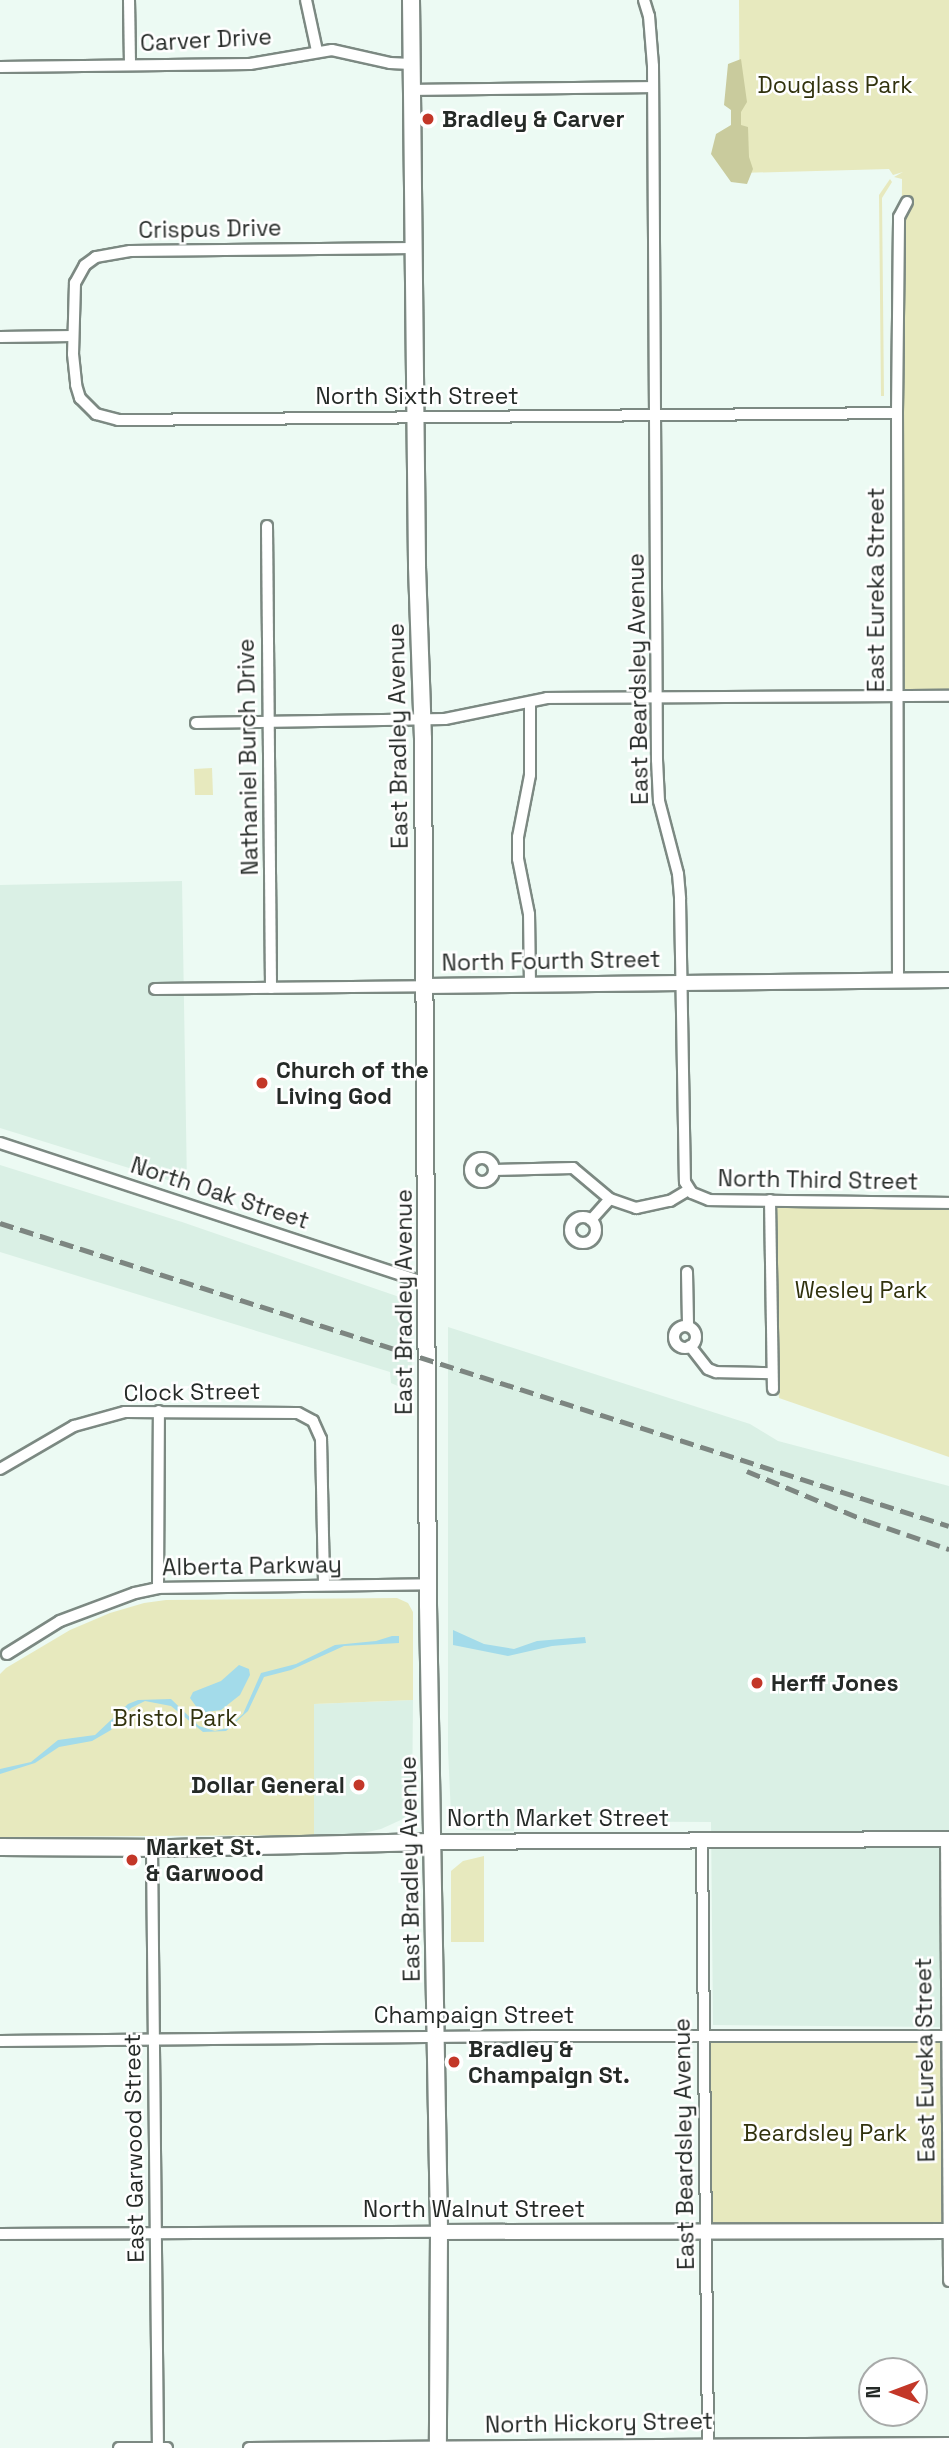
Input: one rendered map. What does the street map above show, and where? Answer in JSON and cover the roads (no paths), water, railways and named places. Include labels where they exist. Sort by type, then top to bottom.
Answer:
[{"type":"main road","name":"East Bradley Avenue","points":[[411,0],[414,416],[423,719],[428,1584],[439,2232],[438,2447]]},
{"type":"main road","name":"North Market Street","points":[[0,1847],[152,1848],[431,1842]]},
{"type":"street","points":[[129,0],[130,65]]},
{"type":"street","points":[[306,0],[317,51]]},
{"type":"street","name":"East Beardsley Avenue","points":[[644,0],[653,41],[656,697],[659,801],[678,874],[682,1152]]},
{"type":"street","name":"Carver Drive","points":[[0,67],[250,64],[317,51],[346,52],[376,61],[411,65]]},
{"type":"street","points":[[412,90],[652,87]]},
{"type":"street","name":"East Eureka Street","points":[[898,980],[896,697],[899,605],[899,217],[907,202]]},
{"type":"street","name":"Crispus Drive","points":[[73,336],[74,298],[79,272],[96,257],[107,253],[414,248]]},
{"type":"street","points":[[0,337],[73,336]]},
{"type":"street","name":"North Sixth Street","points":[[73,336],[76,385],[80,398],[87,407],[105,417],[118,420],[897,413]]},
{"type":"street","name":"Nathaniel Burch Drive","points":[[267,526],[271,988]]},
{"type":"street","points":[[196,723],[423,719],[475,715],[547,698],[949,696]]},
{"type":"street","points":[[530,702],[530,775],[518,837],[518,859],[529,914],[530,985]]},
{"type":"street","name":"North Fourth Street","points":[[155,989],[949,980]]},
{"type":"street","name":"North Oak Street","points":[[0,1143],[427,1283]]},
{"type":"street","name":"North Third Street","points":[[682,1152],[682,1171],[688,1190],[709,1200],[949,1203]]},
{"type":"street","name":"North Third Street","points":[[494,1170],[573,1168],[610,1199],[636,1208],[654,1206],[688,1190]]},
{"type":"street","points":[[591,1220],[610,1199]]},
{"type":"street","points":[[770,1199],[770,1373],[773,1389]]},
{"type":"street","points":[[687,1272],[688,1326],[696,1337],[690,1346]]},
{"type":"street","points":[[688,1326],[677,1328],[674,1338],[680,1347],[690,1346]]},
{"type":"street","points":[[690,1346],[708,1369],[770,1373]]},
{"type":"street","points":[[158,1588],[159,1411]]},
{"type":"street","name":"Clock Street","points":[[0,1469],[74,1426],[125,1412],[299,1413],[313,1421],[321,1438],[324,1585]]},
{"type":"street","name":"Alberta Parkway","points":[[2,1657],[60,1621],[122,1597],[158,1588],[428,1584]]},
{"type":"street","name":"East Eureka Street","points":[[948,1839],[949,2281]]},
{"type":"street","name":"North Market Street","points":[[431,1842],[948,1839]]},
{"type":"street","name":"East Beardsley Avenue","points":[[702,1840],[708,2446]]},
{"type":"street","name":"East Garwood Street","points":[[152,1848],[158,2448]]},
{"type":"street","name":"Champaign Street","points":[[0,2041],[435,2036],[947,2036]]},
{"type":"street","name":"North Walnut Street","points":[[0,2234],[948,2231]]},
{"type":"street","name":"North Hickory Street","points":[[250,2448],[949,2442]]},
{"type":"street","points":[[119,2448],[167,2448]]},
{"type":"water","points":[[453,1630],[484,1644],[514,1649],[537,1641],[585,1637],[586,1643],[552,1646],[508,1656],[453,1645]]},
{"type":"water","points":[[399,1636],[399,1643],[344,1646],[291,1670],[264,1677],[248,1711],[226,1731],[203,1732],[171,1706],[145,1701],[131,1708],[111,1730],[92,1741],[59,1747],[35,1763],[0,1774],[0,1769],[31,1762],[58,1740],[95,1735],[128,1704],[138,1700],[171,1699],[199,1726],[215,1731],[227,1728],[243,1714],[261,1673],[296,1664],[335,1645],[376,1641]]},
{"type":"water","points":[[239,1665],[249,1669],[250,1675],[240,1695],[221,1710],[206,1712],[198,1709],[190,1698],[193,1692],[221,1681]]},
{"type":"railway","points":[[0,1223],[949,1526]]},
{"type":"railway","points":[[747,1471],[867,1521],[949,1549]]},
{"type":"place","name":"Bradley & Carver","points":[[428,119]]},
{"type":"place","name":"Church of the Living God","points":[[262,1083]]},
{"type":"place","name":"Herff Jones","points":[[757,1683]]},
{"type":"place","name":"Dollar General","points":[[359,1785]]},
{"type":"place","name":"Market St. & Garwood","points":[[132,1860]]},
{"type":"place","name":"Bradley & Champaign St.","points":[[454,2062]]},
{"type":"park label","name":"Douglass Park","points":[[835,85]]},
{"type":"park label","name":"Wesley Park","points":[[861,1290]]},
{"type":"park label","name":"Bristol Park","points":[[175,1718]]},
{"type":"park label","name":"Beardsley Park","points":[[825,2133]]}]
